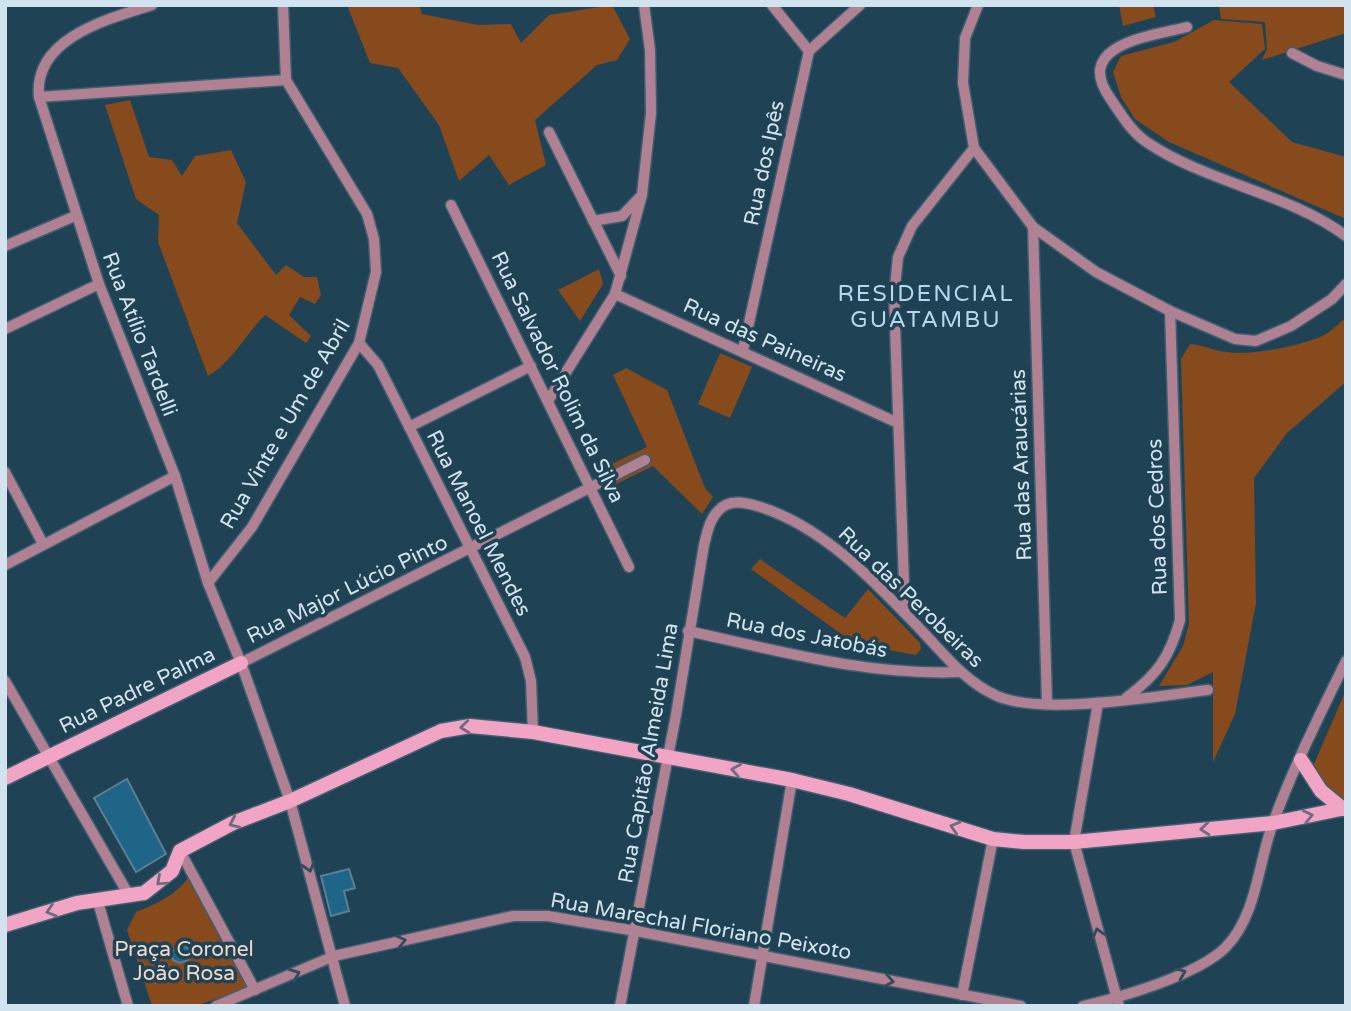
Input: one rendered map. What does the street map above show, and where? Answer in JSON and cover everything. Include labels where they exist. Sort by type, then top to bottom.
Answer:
[{"type":"street","points":[[152,5],[102,21],[63,43],[44,64],[38,84],[39,97],[286,80]]},
{"type":"street","name":"Rua Vinte e Um de Abril","points":[[208,583],[252,527],[359,343],[376,272],[374,239],[367,214],[286,80],[283,5]]},
{"type":"street","points":[[548,401],[615,294],[642,195],[651,113],[650,50],[643,5]]},
{"type":"street","points":[[772,5],[809,51],[860,5]]},
{"type":"street","points":[[978,5],[965,38],[963,83],[974,148],[1033,227],[1096,272],[1170,312],[1236,339],[1256,341],[1291,326],[1332,299],[1346,284]]},
{"type":"street","points":[[1187,27],[1124,43],[1107,53],[1100,69],[1103,88],[1127,124],[1146,142],[1174,157],[1291,207],[1346,236]]},
{"type":"street","name":"Rua dos Ipês","points":[[743,350],[809,51]]},
{"type":"street","points":[[1292,53],[1317,66],[1346,75]]},
{"type":"street","name":"Rua Atílio Tardelli","points":[[39,97],[99,284],[175,476],[208,583],[241,663],[290,801],[334,956],[345,1006]]},
{"type":"street","points":[[549,132],[621,276]]},
{"type":"street","points":[[905,613],[894,296],[898,257],[912,226],[974,148]]},
{"type":"street","points":[[593,221],[622,216],[642,195]]},
{"type":"street","name":"Rua Salvador Rolim da Silva","points":[[451,205],[629,567]]},
{"type":"street","points":[[5,246],[75,216]]},
{"type":"street","name":"Rua das Araucárias","points":[[1033,227],[1047,702]]},
{"type":"street","points":[[5,328],[99,284]]},
{"type":"street","name":"Rua das Paineiras","points":[[615,294],[743,350],[898,423]]},
{"type":"street","name":"Rua dos Cedros","points":[[1124,701],[1156,672],[1172,649],[1180,620],[1170,312]]},
{"type":"street","name":"Rua Manoel Mendes","points":[[359,343],[378,365],[525,657],[531,681],[533,732]]},
{"type":"street","points":[[409,427],[531,366]]},
{"type":"street","name":"Rua Major Lúcio Pinto","points":[[241,663],[645,460]]},
{"type":"street","points":[[5,472],[43,544]]},
{"type":"street","points":[[5,565],[175,476]]},
{"type":"street","name":"Rua das Perobeiras","points":[[718,510],[729,503],[744,502],[774,511],[796,523],[844,556],[978,687],[1000,697],[1047,702],[1098,703],[1208,690]]},
{"type":"street","name":"Rua Capitão Almeida Lima","points":[[620,1006],[636,931],[704,545],[709,525],[718,510]]},
{"type":"street","name":"Rua dos Jatobás","points":[[688,631],[830,663],[902,672],[961,672]]},
{"type":"street","name":"Rua Padre Palma","points":[[5,778],[241,663]]},
{"type":"street","points":[[1083,1006],[1118,1002],[1203,964],[1225,948],[1248,911],[1273,823],[1345,663]]},
{"type":"street","points":[[5,681],[130,897]]},
{"type":"street","points":[[1098,703],[1074,842],[1118,1002]]},
{"type":"street","points":[[5,925],[77,903],[130,897],[158,885],[172,871],[180,851],[233,822],[290,801],[441,731],[470,726],[533,732],[792,780],[849,794],[993,839],[1074,842],[1273,823],[1344,808]]},
{"type":"street","points":[[1301,760],[1321,791],[1344,808]]},
{"type":"street","points":[[754,1006],[792,780]]},
{"type":"street","points":[[962,995],[993,839]]},
{"type":"street","points":[[180,851],[255,990],[216,1006]]},
{"type":"street","points":[[99,902],[128,1006]]},
{"type":"street","name":"Rua Marechal Floriano Peixoto","points":[[255,990],[334,956],[513,916],[548,916],[763,954],[1021,1006]]},
{"type":"green space","points":[[347,5],[419,5],[422,14],[478,25],[511,24],[521,43],[549,15],[612,5],[630,39],[617,60],[597,65],[535,120],[546,165],[509,185],[489,155],[459,181],[439,125],[398,68],[370,63]]},
{"type":"green space","points":[[1119,5],[1153,5],[1156,17],[1123,26]]},
{"type":"green space","points":[[1219,5],[1346,5],[1346,33],[1262,60],[1267,49],[1265,22],[1221,19]]},
{"type":"green space","points":[[1214,20],[1262,24],[1265,49],[1229,82],[1292,142],[1346,157],[1346,219],[1169,142],[1135,119],[1121,97],[1113,72],[1121,56],[1174,42]]},
{"type":"green space","points":[[130,100],[149,157],[172,160],[182,176],[195,156],[231,150],[246,182],[237,223],[276,275],[286,265],[304,277],[317,277],[321,295],[315,304],[300,297],[289,315],[311,336],[306,343],[265,315],[231,356],[208,376],[158,242],[159,215],[136,199],[105,105]]},
{"type":"green space","points":[[599,269],[603,284],[580,321],[558,290]]},
{"type":"green space","points":[[1346,318],[1346,382],[1287,433],[1254,478],[1256,603],[1235,714],[1213,762],[1213,672],[1187,685],[1159,686],[1183,646],[1189,624],[1181,359],[1190,344],[1237,353],[1294,345],[1320,337]]},
{"type":"green space","points":[[720,353],[752,367],[730,418],[698,404]]},
{"type":"green space","points":[[626,368],[667,390],[705,488],[713,497],[702,514],[653,466],[604,490],[595,472],[647,447],[613,375]]},
{"type":"green space","points":[[760,559],[845,618],[868,589],[920,643],[921,649],[916,655],[855,644],[751,569]]},
{"type":"green space","points":[[1346,690],[1346,800],[1337,800],[1311,771]]},
{"type":"green space","name":"Praça Coronel João Rosa","points":[[189,877],[250,987],[196,1006],[152,1006],[127,930],[136,912],[172,894]]},
{"type":"building","points":[[127,779],[166,854],[136,872],[94,798]]},
{"type":"building","points":[[349,869],[355,888],[344,891],[349,911],[331,916],[321,876]]},
{"type":"building","points":[[180,946],[186,947],[191,953],[188,960],[180,963],[173,960],[171,952]]},
{"type":"district","name":"RESIDENCIAL GUATAMBU","points":[[926,306]]}]
